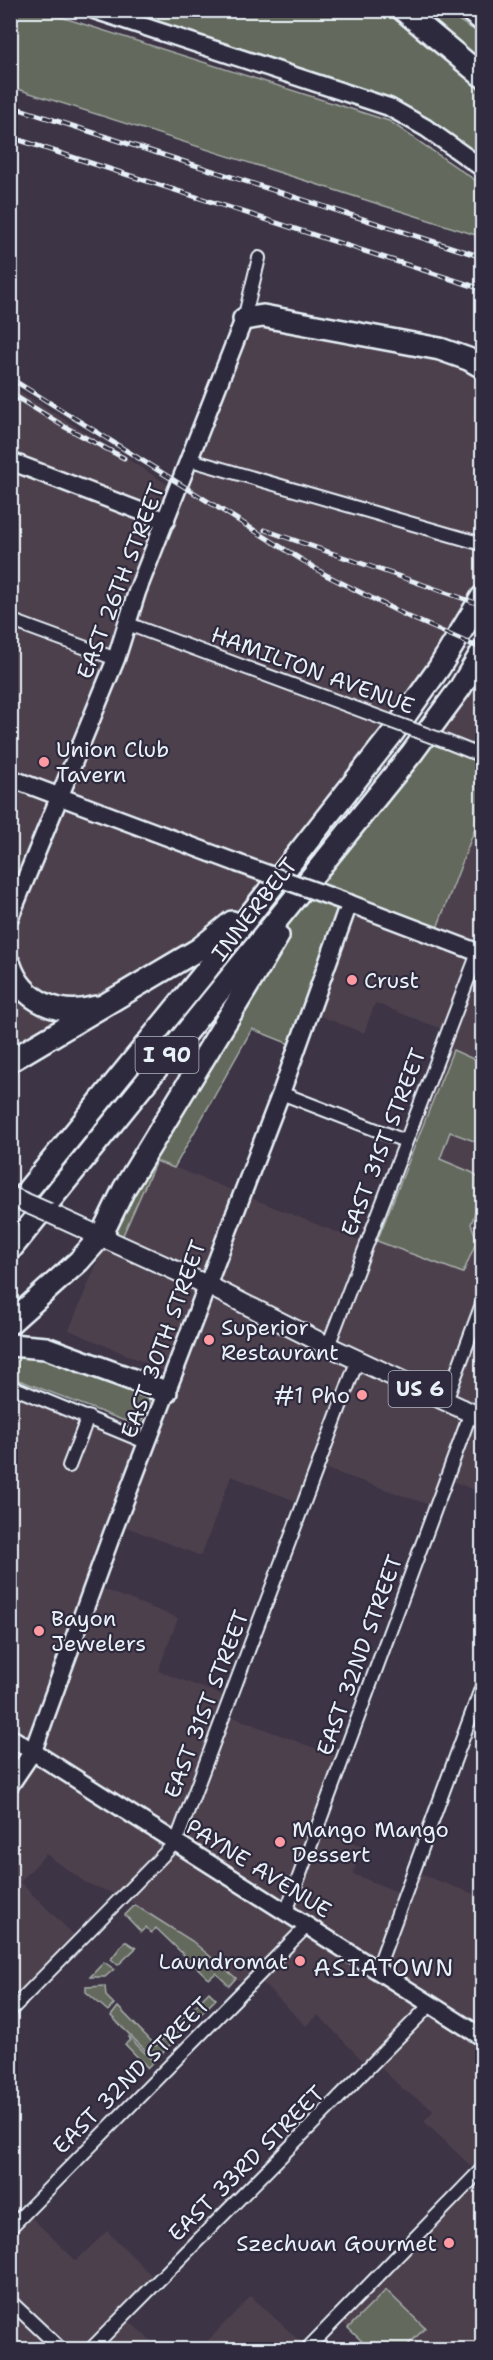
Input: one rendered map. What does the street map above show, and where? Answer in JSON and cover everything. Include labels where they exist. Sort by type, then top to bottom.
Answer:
[{"type":"highway","points":[[403,10],[483,76]]},
{"type":"highway","points":[[469,10],[483,20]]},
{"type":"highway","points":[[244,319],[263,316],[440,349],[468,359],[483,368]]},
{"type":"highway","name":"INNERBELT","points":[[10,1212],[201,978],[287,866],[346,795],[422,694],[483,597]]},
{"type":"highway","name":"INNERBELT","points":[[10,1250],[240,963],[325,862],[419,743],[483,652]]},
{"type":"highway","points":[[10,1323],[79,1261],[101,1236],[124,1189],[259,963],[325,862]]},
{"type":"highway","points":[[10,1061],[209,942],[287,866]]},
{"type":"highway","points":[[10,965],[27,991],[48,1006],[74,1011],[108,1004]]},
{"type":"highway","points":[[10,1346],[46,1348],[166,1392]]},
{"type":"main road","name":"US 6","points":[[10,1196],[207,1285],[328,1346],[477,1415]]},
{"type":"street","points":[[94,10],[389,107],[426,128],[483,168]]},
{"type":"street","name":"EAST 26TH STREET","points":[[10,917],[116,659],[137,592],[244,319],[260,258]]},
{"type":"street","points":[[190,460],[478,543]]},
{"type":"street","points":[[10,461],[166,521]]},
{"type":"street","points":[[10,620],[116,659]]},
{"type":"street","name":"HAMILTON AVENUE","points":[[128,624],[483,756]]},
{"type":"street","points":[[10,778],[480,954]]},
{"type":"street","name":"EAST 30TH STREET","points":[[10,1785],[33,1751],[101,1562],[281,1093],[346,902]]},
{"type":"street","name":"EAST 31ST STREET","points":[[328,1346],[405,1140],[480,954]]},
{"type":"street","points":[[281,1093],[405,1140]]},
{"type":"street","points":[[446,1401],[483,1304]]},
{"type":"street","name":"EAST 31ST STREET","points":[[10,2011],[176,1842],[358,1359]]},
{"type":"street","points":[[10,1386],[148,1443]]},
{"type":"street","name":"EAST 32ND STREET","points":[[286,1912],[477,1415]]},
{"type":"street","points":[[69,1466],[88,1417]]},
{"type":"street","points":[[377,1970],[483,1686]]},
{"type":"street","name":"PAYNE AVENUE","points":[[10,1737],[483,2037]]},
{"type":"street","name":"EAST 32ND STREET","points":[[10,2228],[307,1926]]},
{"type":"street","name":"EAST 33RD STREET","points":[[90,2349],[431,2004]]},
{"type":"street","points":[[306,2349],[483,2169]]},
{"type":"street","points":[[10,2301],[62,2349]]},
{"type":"shaded area","points":[[244,319],[482,368],[482,597],[439,668],[236,917],[10,1061],[10,385],[178,491]]},
{"type":"shaded area","points":[[482,652],[482,756],[426,734]]},
{"type":"shaded area","points":[[482,810],[482,1493],[447,1479],[436,1507],[318,1466],[304,1504],[231,1476],[201,1556],[116,1523],[93,1585],[178,1618],[158,1671],[230,1698],[225,1714],[343,1759],[317,1828],[362,1846],[353,1874],[405,1895],[414,1872],[482,1897],[482,2349],[370,2349],[337,2317],[478,2173],[424,2121],[434,2110],[404,2090],[376,2063],[370,2068],[318,2015],[306,2026],[257,1977],[247,1987],[192,1941],[123,1897],[86,1883],[46,1854],[20,1882],[80,1941],[11,2011],[11,1386],[148,1443],[172,1374],[69,1330],[107,1239],[119,1244],[156,1160],[366,1244],[447,1031],[375,1003],[364,1033],[310,1012],[349,903],[434,936]]},
{"type":"shaded area","points":[[26,2212],[76,2261],[107,2231],[158,2282],[126,2318],[159,2349],[11,2350],[11,2228]]},
{"type":"shaded area","points":[[251,2296],[307,2348],[199,2350]]},
{"type":"green space","points":[[11,10],[42,11],[389,121],[482,185],[482,237],[11,87]]},
{"type":"green space","points":[[117,11],[388,11],[482,89],[482,160],[426,120]]},
{"type":"green space","points":[[414,11],[444,11],[482,35],[482,66]]},
{"type":"green space","points":[[426,734],[482,756],[482,810],[434,936],[349,904],[297,1047],[252,1029],[174,1168],[156,1161],[119,1244],[101,1236],[280,933]]},
{"type":"green space","points":[[453,1050],[482,1063],[482,1144],[450,1132],[440,1159],[473,1173],[482,1182],[482,1192],[471,1224],[477,1240],[463,1273],[377,1241]]},
{"type":"green space","points":[[10,1354],[44,1356],[144,1390],[150,1402],[141,1423],[130,1423],[11,1377]]},
{"type":"green space","points":[[135,1905],[192,1941],[236,1978],[229,1986],[216,1973],[209,1979],[156,1928],[151,1933],[146,1927],[141,1932],[125,1915]]},
{"type":"green space","points":[[125,1941],[136,1948],[118,1965],[111,1959]]},
{"type":"green space","points":[[104,1962],[114,1969],[105,1977],[90,1977]]},
{"type":"green space","points":[[105,1986],[106,1996],[114,2004],[108,2011],[86,1992],[86,1987]]},
{"type":"green space","points":[[209,1992],[216,1999],[155,2060],[111,2016],[118,2007],[156,2046]]},
{"type":"green space","points":[[129,2037],[154,2062],[148,2068],[125,2044],[129,2041]]},
{"type":"green space","points":[[386,2290],[425,2328],[404,2349],[370,2349],[348,2328]]},
{"type":"railway","points":[[10,106],[482,257]]},
{"type":"railway","points":[[10,137],[482,289]]},
{"type":"railway","points":[[10,378],[326,575],[407,616],[482,649]]},
{"type":"railway","points":[[10,393],[65,427],[124,458]]},
{"type":"railway","points":[[265,530],[482,605]]},
{"type":"place","name":"Union Club Tavern","points":[[44,762]]},
{"type":"place","name":"Crust","points":[[352,980]]},
{"type":"place","name":"Superior Restaurant","points":[[209,1340]]},
{"type":"place","name":"#1 Pho","points":[[362,1395]]},
{"type":"place","name":"Bayon Jewelers","points":[[39,1631]]},
{"type":"place","name":"Mango Mango Dessert","points":[[280,1842]]},
{"type":"place","name":"Laundromat","points":[[300,1961]]},
{"type":"place","name":"Szechuan Gourmet","points":[[449,2243]]},
{"type":"district","name":"ASIATOWN","points":[[384,1968]]}]
